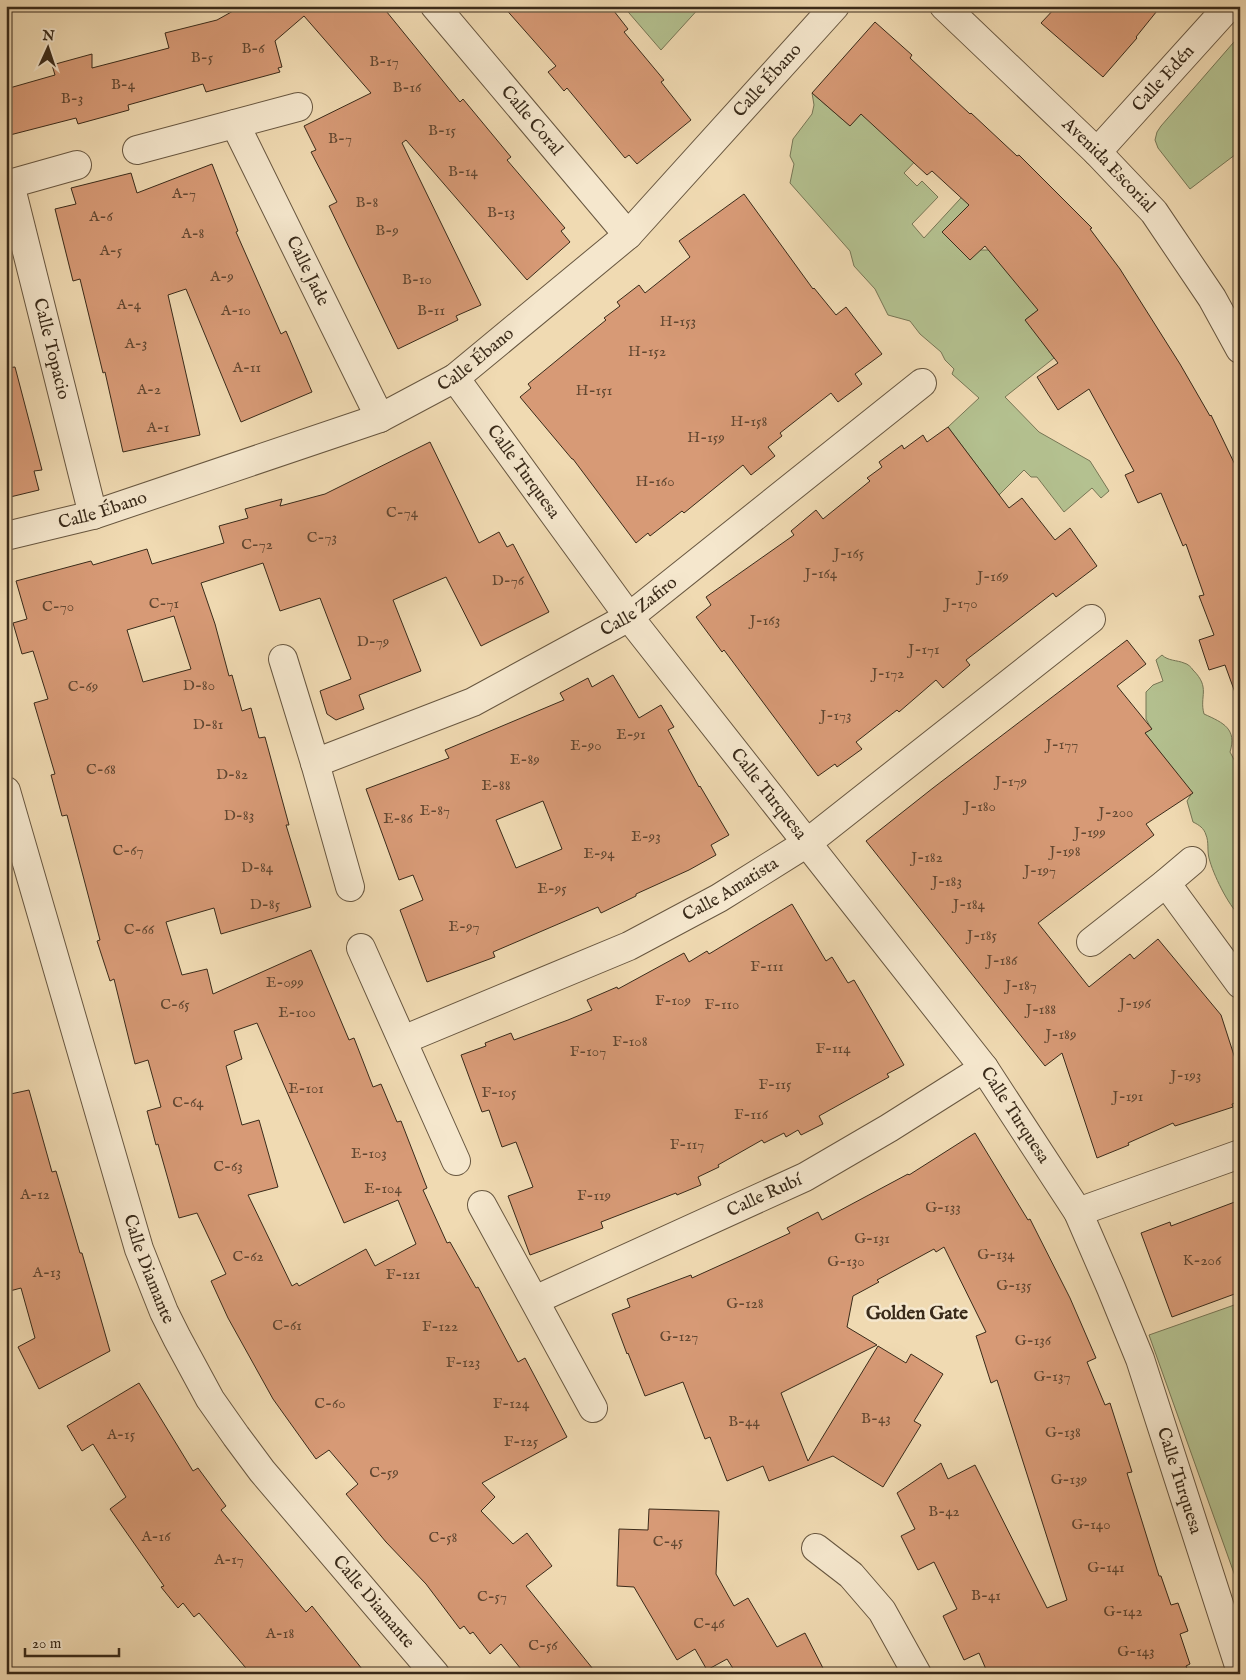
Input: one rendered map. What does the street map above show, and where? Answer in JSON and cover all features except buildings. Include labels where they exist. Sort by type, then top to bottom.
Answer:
[{"type":"street","name":"Calle Coral","points":[[435,6],[628,236]]},
{"type":"street","name":"Calle Ébano","points":[[6,536],[93,515],[380,418],[455,378],[628,236],[834,6]]},
{"type":"street","name":"Avenida Escorial","points":[[944,6],[1097,152],[1154,212],[1212,298],[1240,349]]},
{"type":"street","name":"Calle Edén","points":[[1097,152],[1229,6]]},
{"type":"street","points":[[137,150],[298,107]]},
{"type":"street","name":"Calle Jade","points":[[235,124],[380,418]]},
{"type":"street","name":"Calle Topacio","points":[[77,165],[8,184],[93,515]]},
{"type":"street","name":"Calle Turquesa","points":[[455,378],[629,617],[984,1068],[1078,1212],[1140,1359],[1240,1669]]},
{"type":"street","name":"Calle Zafiro","points":[[315,763],[473,702],[629,617],[922,383]]},
{"type":"street","name":"Calle Amatista","points":[[403,1040],[629,946],[719,898],[807,843],[1092,619]]},
{"type":"street","points":[[283,660],[315,763],[350,887]]},
{"type":"street","name":"Calle Diamante","points":[[6,791],[139,1249],[164,1312],[210,1399],[262,1472],[434,1674]]},
{"type":"street","points":[[1092,942],[1166,884],[1192,861]]},
{"type":"street","points":[[1166,884],[1240,984]]},
{"type":"street","points":[[361,948],[456,1161]]},
{"type":"street","name":"Calle Rubí","points":[[536,1300],[805,1177],[889,1128],[984,1068]]},
{"type":"street","points":[[1078,1212],[1240,1154]]},
{"type":"street","points":[[482,1204],[536,1300],[593,1408]]},
{"type":"street","points":[[816,1548],[851,1575],[882,1611],[917,1674]]},
{"type":"green space","points":[[623,6],[701,6],[661,50]]},
{"type":"green space","points":[[1240,35],[1240,151],[1190,189],[1158,148],[1155,140],[1157,132]]},
{"type":"green space","points":[[905,63],[922,154],[904,173],[917,186],[922,181],[938,197],[912,224],[924,238],[971,187],[980,250],[993,250],[1092,270],[1026,319],[1054,358],[1005,397],[1039,432],[1090,461],[1109,491],[1101,498],[1092,488],[1064,512],[1037,477],[1031,477],[1024,470],[999,495],[948,427],[979,398],[952,374],[954,369],[945,360],[941,352],[920,334],[910,321],[888,315],[875,289],[854,266],[850,251],[790,183],[794,164],[790,156],[793,139],[812,114],[814,105],[812,93],[850,126]]},
{"type":"green space","points":[[1162,655],[1185,663],[1198,676],[1203,687],[1204,714],[1223,724],[1230,732],[1232,738],[1230,752],[1240,771],[1238,777],[1240,781],[1240,916],[1226,897],[1214,872],[1209,858],[1205,833],[1201,827],[1193,822],[1187,801],[1192,793],[1145,733],[1151,728],[1146,719],[1146,692],[1153,685],[1163,681],[1156,660]]},
{"type":"green space","points":[[1240,1303],[1240,1590],[1149,1335]]},
{"type":"district","name":"Golden Gate","points":[[917,1314]]}]
